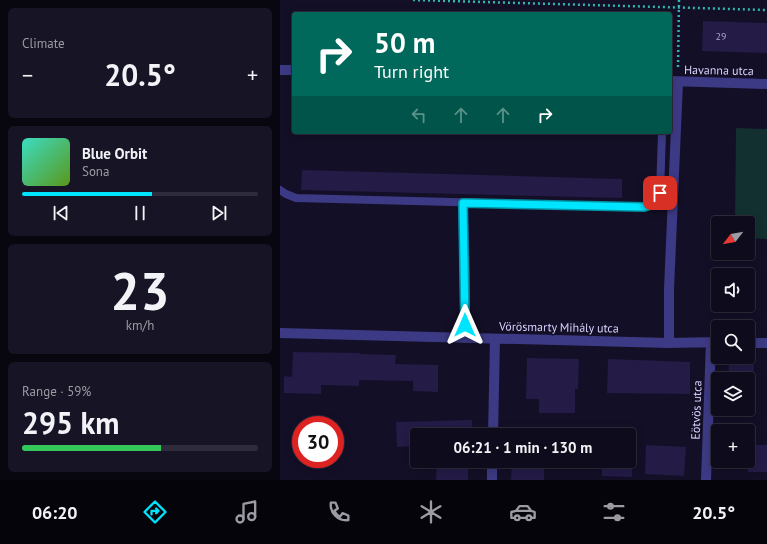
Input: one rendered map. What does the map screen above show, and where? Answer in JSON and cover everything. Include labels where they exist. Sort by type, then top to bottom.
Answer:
[{"type":"street","points":[[280,70],[292,70]]},
{"type":"street","name":"Havanna utca","points":[[674,82],[767,84]]},
{"type":"street","points":[[669,343],[674,82]]},
{"type":"street","points":[[463,203],[465,338]]},
{"type":"street","name":"Vörösmarty Mihály utca","points":[[280,333],[669,343],[711,342]]},
{"type":"street","points":[[493,428],[495,339]]},
{"type":"street","points":[[755,343],[767,344]]},
{"type":"street","name":"Eötvös utca","points":[[706,480],[714,364]]},
{"type":"street","points":[[492,468],[492,480]]},
{"type":"lane","points":[[280,190],[296,198],[644,207],[652,205],[657,201],[660,193],[662,134]]},
{"type":"path","points":[[413,0],[767,10]]},
{"type":"path","points":[[674,82],[679,0]]},
{"type":"green space","points":[[736,128],[767,129],[767,239],[755,238],[755,216],[735,216]]},
{"type":"building","points":[[703,21],[767,23],[767,53],[702,51]]},
{"type":"building","points":[[302,170],[622,179],[622,198],[301,190]]},
{"type":"building","points":[[293,352],[396,355],[395,364],[438,365],[438,392],[413,391],[413,381],[359,380],[359,386],[321,385],[321,394],[284,393],[284,376],[292,377]]},
{"type":"building","points":[[527,358],[579,359],[578,389],[575,389],[575,413],[539,413],[539,399],[526,399]]},
{"type":"building","points":[[608,359],[690,362],[690,394],[607,393]]},
{"type":"building","points":[[729,364],[754,365],[754,372],[728,372]]},
{"type":"building","points":[[472,420],[472,428],[410,428],[410,446],[397,447],[396,422]]},
{"type":"building","points":[[646,445],[686,447],[684,476],[645,474]]},
{"type":"building","points":[[755,445],[767,445],[767,472],[748,472],[748,468],[755,468]]},
{"type":"building","points":[[437,468],[468,468],[468,480],[436,480]]},
{"type":"building","points":[[512,468],[544,468],[544,480],[511,480]]},
{"type":"building","points":[[602,468],[632,468],[632,477],[602,476]]},
{"type":"route","points":[[465,325],[463,203],[644,207],[652,205],[657,201],[660,193]]}]
